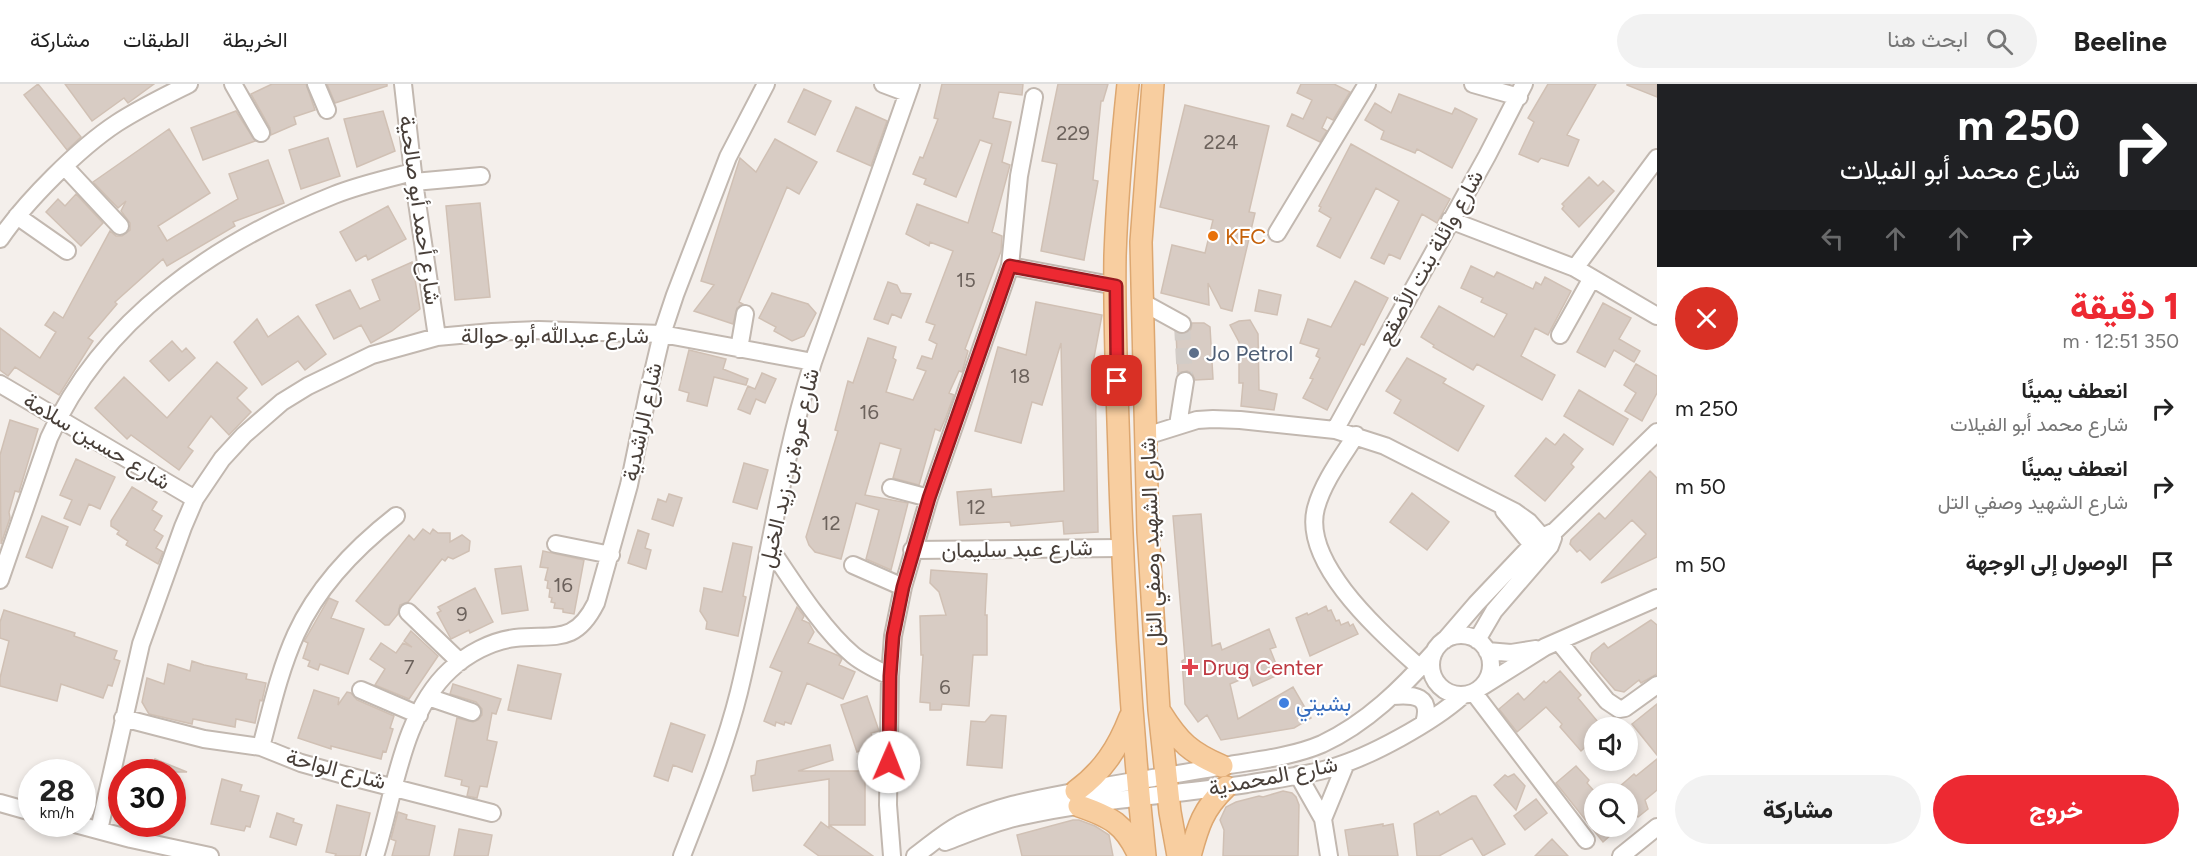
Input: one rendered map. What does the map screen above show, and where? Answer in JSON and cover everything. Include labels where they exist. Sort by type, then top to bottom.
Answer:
[{"type":"main road","name":"شارع الشهيد وصفي التل","points":[[1128,84],[1118,197],[1116,286],[1121,548],[1132,714],[1145,856]]},
{"type":"main road","name":"شارع الشهيد وصفي التل","points":[[1153,84],[1143,207],[1142,302],[1148,532],[1159,710],[1178,856]]},
{"type":"main road","points":[[1159,710],[1172,731],[1186,747],[1224,777],[1198,825],[1190,856]]},
{"type":"main road","points":[[1132,714],[1108,761],[1077,799],[1116,822],[1133,842],[1139,856]]},
{"type":"street","points":[[0,239],[17,216],[65,167],[116,123],[189,84]]},
{"type":"street","points":[[233,84],[261,133]]},
{"type":"street","points":[[316,84],[327,110]]},
{"type":"street","name":"شارع أحمد أبو صالحية","points":[[403,84],[413,177],[437,337]]},
{"type":"street","name":"شارع الراشدية","points":[[579,628],[587,621],[596,603],[611,555],[663,334],[712,194],[728,157],[766,84]]},
{"type":"street","points":[[883,84],[909,89]]},
{"type":"street","points":[[1277,233],[1367,84]]},
{"type":"street","points":[[1473,84],[1522,90]]},
{"type":"street","name":"شارع عروة بن زيد الخيل","points":[[682,856],[727,735],[754,624],[798,408],[909,89]]},
{"type":"street","name":"شارع وائلة بنت الأصقع","points":[[1335,430],[1522,90]]},
{"type":"street","points":[[892,856],[888,805],[890,676],[893,636],[912,550],[1010,266],[1019,176],[1034,97]]},
{"type":"street","points":[[1575,268],[1657,158]]},
{"type":"street","points":[[65,167],[120,226]]},
{"type":"street","points":[[0,580],[58,417],[98,359],[149,303],[180,278],[244,238],[335,194],[413,177],[481,176]]},
{"type":"street","points":[[17,216],[66,251]]},
{"type":"street","points":[[1450,220],[1575,268],[1657,316]]},
{"type":"street","points":[[1010,266],[1116,286]]},
{"type":"street","points":[[1560,335],[1592,278]]},
{"type":"street","points":[[1142,302],[1182,324]]},
{"type":"street","points":[[739,349],[745,314]]},
{"type":"street","name":"شارع عبدالله أبو حوالة","points":[[99,830],[141,644],[183,526],[195,499],[215,468],[244,435],[282,402],[308,386],[372,355],[437,337],[539,330],[663,334],[813,362]]},
{"type":"street","points":[[1178,425],[1185,381]]},
{"type":"street","name":"شارع حسين سلامة","points":[[0,384],[195,499]]},
{"type":"street","points":[[1146,436],[1197,420],[1240,420],[1335,430],[1356,435],[1423,464],[1521,516],[1544,543]]},
{"type":"street","name":"شارع المحمدية","points":[[1224,777],[1271,758],[1319,745],[1354,726],[1392,696],[1476,604],[1544,543],[1657,432]]},
{"type":"street","points":[[1356,435],[1341,457],[1316,508],[1315,526],[1318,545],[1327,565],[1359,608],[1420,668]]},
{"type":"street","points":[[891,488],[929,498]]},
{"type":"street","points":[[261,747],[296,634],[309,610],[357,548],[396,516]]},
{"type":"street","name":"شارع المحمدية","points":[[1482,645],[1494,611],[1544,543]]},
{"type":"street","points":[[556,544],[611,555]]},
{"type":"street","points":[[770,548],[838,640],[868,666],[890,676]]},
{"type":"street","name":"شارع عبد سليمان","points":[[912,550],[1121,548]]},
{"type":"street","points":[[853,565],[903,587]]},
{"type":"street","points":[[1482,645],[1491,665],[1488,680],[1473,691],[1452,694],[1443,689],[1436,681],[1431,662],[1440,646],[1464,636],[1482,645],[1511,653],[1552,645],[1657,598]]},
{"type":"street","points":[[408,612],[460,662]]},
{"type":"street","name":"شارع الواحة","points":[[123,718],[180,734],[261,747],[311,766],[394,787],[419,715],[428,697],[440,681],[460,662],[497,642],[513,638],[554,636],[579,628]]},
{"type":"street","points":[[1552,645],[1581,670],[1614,706],[1625,708],[1657,686]]},
{"type":"street","name":"شارع المحمدية","points":[[919,853],[947,831],[973,818],[1007,806],[1077,799],[1224,777],[1298,775],[1346,763],[1424,723],[1473,691],[1552,645]]},
{"type":"street","points":[[362,690],[419,715]]},
{"type":"street","points":[[1473,691],[1586,840]]},
{"type":"street","points":[[1392,696],[1412,696],[1424,701],[1428,712],[1424,723]]},
{"type":"street","points":[[428,697],[472,712]]},
{"type":"street","points":[[1323,819],[1346,763]]},
{"type":"street","points":[[1298,775],[1323,819],[1329,856]]},
{"type":"street","points":[[375,856],[394,787],[492,813]]},
{"type":"street","points":[[0,803],[18,808]]},
{"type":"street","points":[[1620,856],[1657,827]]},
{"type":"street","points":[[96,829],[131,848],[210,856]]},
{"type":"building","points":[[38,84],[81,137],[67,150],[24,95]]},
{"type":"building","points":[[65,84],[154,84],[128,103],[124,98],[92,121]]},
{"type":"building","points":[[272,84],[306,84],[315,110],[294,117],[296,124],[271,135],[270,128],[251,94]]},
{"type":"building","points":[[327,84],[387,84],[387,86],[335,103]]},
{"type":"building","points":[[942,84],[1023,84],[1022,95],[999,92],[993,118],[1011,122],[1002,162],[1010,165],[992,232],[1002,236],[1001,251],[965,349],[968,351],[962,372],[959,371],[949,393],[954,395],[946,417],[940,431],[935,429],[919,485],[893,478],[901,449],[880,443],[865,495],[908,503],[891,570],[866,559],[879,510],[856,503],[841,559],[815,552],[806,537],[838,431],[835,430],[848,381],[853,383],[868,338],[896,347],[893,358],[896,360],[886,392],[913,400],[926,371],[917,368],[922,356],[932,359],[937,344],[929,340],[935,325],[926,322],[953,251],[930,242],[929,246],[906,234],[917,204],[968,223],[992,144],[980,140],[956,197],[924,184],[926,179],[913,174],[920,157],[923,158],[938,119],[934,118]]},
{"type":"building","points":[[1058,84],[1108,84],[1103,101],[1101,101],[1093,180],[1098,181],[1084,260],[1041,251],[1057,164],[1042,161]]},
{"type":"building","points":[[1301,84],[1334,84],[1350,92],[1333,120],[1327,117],[1322,128],[1327,131],[1320,142],[1287,126],[1292,114],[1303,119],[1312,100],[1297,93]]},
{"type":"building","points":[[1548,84],[1596,84],[1567,135],[1579,140],[1568,166],[1541,158],[1538,162],[1519,154],[1534,122],[1528,118]]},
{"type":"building","points":[[1657,84],[1657,97],[1627,85]]},
{"type":"building","points":[[804,89],[831,101],[815,135],[788,122]]},
{"type":"building","points":[[1399,94],[1452,114],[1455,108],[1477,119],[1452,168],[1417,149],[1415,153],[1381,139],[1384,131],[1365,120],[1375,103],[1391,113]]},
{"type":"building","points":[[1185,105],[1269,126],[1249,212],[1255,213],[1232,311],[1221,308],[1208,283],[1209,305],[1161,293],[1172,245],[1205,253],[1213,220],[1160,207]]},
{"type":"building","points":[[856,107],[887,121],[871,166],[837,151]]},
{"type":"building","points":[[236,111],[255,141],[203,160],[191,128]]},
{"type":"building","points":[[383,111],[395,151],[357,167],[344,119]]},
{"type":"building","points":[[169,129],[210,193],[158,226],[167,241],[238,199],[229,174],[268,160],[284,203],[233,222],[235,226],[167,266],[163,259],[115,302],[117,304],[88,338],[93,341],[59,395],[15,367],[8,376],[0,370],[0,328],[40,358],[56,332],[45,325],[54,312],[63,318],[110,231],[116,236],[122,236],[130,230],[130,223],[121,211],[126,201],[118,208],[93,182]]},
{"type":"building","points":[[328,138],[340,176],[301,189],[289,150]]},
{"type":"building","points":[[775,139],[817,162],[799,194],[787,187],[739,302],[743,304],[737,308],[733,324],[694,311],[714,285],[701,281],[740,158],[756,172]]},
{"type":"building","points":[[1351,144],[1450,199],[1437,223],[1422,214],[1400,259],[1389,254],[1384,264],[1371,258],[1399,201],[1376,188],[1340,258],[1317,246],[1331,218],[1319,211],[1321,207],[1319,206]]},
{"type":"building","points":[[1589,177],[1598,186],[1603,181],[1614,191],[1579,227],[1562,209],[1564,206],[1562,204]]},
{"type":"building","points":[[76,194],[103,223],[81,246],[46,212],[58,199],[65,206]]},
{"type":"building","points":[[480,203],[490,297],[455,300],[446,206]]},
{"type":"building","points":[[388,206],[406,239],[368,260],[366,255],[356,261],[340,232]]},
{"type":"building","points":[[412,262],[420,309],[392,331],[371,343],[361,325],[334,339],[316,305],[350,290],[360,309],[380,300],[372,280]]},
{"type":"building","points":[[1471,266],[1494,277],[1497,272],[1533,289],[1536,282],[1541,285],[1545,277],[1571,291],[1548,335],[1535,328],[1521,356],[1555,375],[1542,400],[1477,364],[1473,370],[1433,347],[1434,345],[1421,337],[1439,306],[1494,337],[1507,314],[1481,302],[1483,298],[1461,288]]},
{"type":"building","points":[[1355,281],[1388,298],[1327,410],[1303,398],[1320,358],[1316,356],[1319,349],[1300,343],[1308,319],[1331,327]]},
{"type":"building","points":[[888,282],[897,285],[901,293],[911,294],[901,318],[892,314],[888,324],[874,319]]},
{"type":"building","points":[[1259,290],[1281,295],[1277,315],[1255,311]]},
{"type":"building","points":[[772,293],[808,304],[816,313],[804,336],[792,341],[774,331],[776,327],[759,318]]},
{"type":"building","points":[[1036,302],[1102,315],[1092,368],[1095,368],[1098,532],[1064,534],[1063,521],[1011,526],[1010,522],[960,525],[957,492],[991,489],[992,497],[1064,491],[1061,343],[1042,405],[1032,402],[1021,443],[975,431],[998,347],[1026,355]]},
{"type":"building","points":[[1603,303],[1631,318],[1619,339],[1640,351],[1634,362],[1614,350],[1605,367],[1577,352]]},
{"type":"building","points":[[298,316],[326,354],[305,370],[298,361],[262,385],[234,342],[257,319],[268,337]]},
{"type":"building","points":[[1250,320],[1258,334],[1259,390],[1277,394],[1274,410],[1241,406],[1243,383],[1239,383],[1239,342],[1230,325]]},
{"type":"building","name":"Jo Petrol","points":[[1192,323],[1204,323],[1210,327],[1213,379],[1195,380],[1192,373],[1187,371],[1178,373],[1176,333],[1187,333]]},
{"type":"building","points":[[172,341],[182,352],[186,348],[195,358],[169,381],[150,361]]},
{"type":"building","points":[[689,350],[726,359],[723,369],[748,379],[746,385],[714,377],[707,406],[687,401],[689,393],[679,390]]},
{"type":"building","points":[[1407,358],[1446,379],[1443,383],[1484,406],[1458,451],[1394,413],[1401,400],[1386,391]]},
{"type":"building","points":[[217,362],[247,388],[237,398],[251,412],[229,435],[211,416],[188,447],[193,451],[179,470],[131,435],[127,439],[95,408],[124,377],[167,418]]},
{"type":"building","points":[[1636,364],[1657,376],[1657,393],[1642,421],[1625,411],[1636,393],[1624,385]]},
{"type":"building","points":[[762,373],[776,379],[765,403],[756,399],[750,414],[738,409],[748,386],[755,389]]},
{"type":"building","points":[[1579,390],[1628,419],[1613,445],[1564,416]]},
{"type":"building","points":[[10,420],[38,429],[19,492],[15,491],[9,512],[10,518],[1,544],[0,455]]},
{"type":"building","points":[[1564,434],[1583,449],[1571,464],[1574,467],[1545,501],[1515,476],[1546,438],[1555,445]]},
{"type":"building","points":[[76,459],[115,477],[100,509],[89,504],[80,525],[64,518],[72,500],[60,495]]},
{"type":"building","points":[[744,463],[768,470],[757,509],[733,502]]},
{"type":"building","points":[[1650,471],[1657,478],[1657,557],[1601,583],[1646,534],[1632,520],[1590,560],[1580,550],[1577,552],[1570,544],[1571,540],[1599,513],[1605,519]]},
{"type":"building","points":[[132,487],[157,502],[152,510],[162,516],[154,530],[163,536],[156,548],[163,552],[158,564],[126,545],[128,541],[117,534],[119,531],[111,526],[111,521]]},
{"type":"building","points":[[1412,493],[1449,522],[1427,550],[1390,522]]},
{"type":"building","points":[[669,494],[682,498],[673,526],[652,519],[658,499],[666,502]]},
{"type":"building","points":[[1201,514],[1212,646],[1220,643],[1222,650],[1269,629],[1276,647],[1270,649],[1280,674],[1253,686],[1249,676],[1230,684],[1238,719],[1293,687],[1311,718],[1294,728],[1221,740],[1207,715],[1198,722],[1185,704],[1182,661],[1185,659],[1173,516]]},
{"type":"building","points":[[42,516],[68,527],[52,568],[26,557]]},
{"type":"building","points":[[423,529],[430,534],[433,529],[438,533],[450,533],[450,542],[462,535],[470,541],[469,551],[453,559],[448,557],[445,561],[442,559],[408,602],[400,605],[398,614],[389,625],[385,625],[356,601],[409,535],[414,540]]},
{"type":"building","points":[[638,530],[649,534],[645,548],[651,550],[646,569],[628,563]]},
{"type":"building","points":[[733,543],[752,547],[743,596],[746,597],[738,636],[706,629],[707,622],[700,611],[704,588],[722,592]]},
{"type":"building","points":[[543,551],[584,560],[574,614],[554,608],[555,603],[551,602],[550,589],[547,588],[548,581],[545,580],[548,568],[540,567]]},
{"type":"building","points":[[521,566],[528,610],[502,614],[495,569]]},
{"type":"building","points":[[931,570],[987,574],[985,615],[987,615],[987,655],[973,655],[969,706],[942,704],[941,710],[930,710],[930,703],[920,702],[923,655],[921,655],[920,616],[946,615],[939,592],[930,583]]},
{"type":"building","points":[[475,588],[493,622],[451,639],[437,613],[441,611],[438,607]]},
{"type":"building","points":[[329,598],[338,602],[331,618],[364,629],[348,674],[320,664],[318,670],[308,666],[310,661],[303,658],[308,643],[304,641]]},
{"type":"building","points":[[1326,606],[1328,611],[1331,610],[1336,621],[1339,620],[1341,625],[1348,622],[1350,626],[1353,624],[1358,634],[1310,656],[1296,618]]},
{"type":"building","points":[[797,607],[804,616],[802,620],[809,623],[814,632],[808,643],[839,656],[842,659],[839,665],[855,672],[843,699],[807,683],[791,724],[785,722],[784,725],[776,722],[775,726],[764,721],[782,672],[770,667]]},
{"type":"building","points":[[4,610],[75,633],[74,636],[117,651],[114,659],[120,661],[112,686],[108,685],[103,698],[61,684],[57,701],[0,686],[9,641],[0,638],[0,622]]},
{"type":"building","points":[[1651,620],[1657,625],[1657,674],[1641,683],[1639,680],[1624,692],[1615,690],[1590,661],[1592,653],[1604,643],[1608,648]]},
{"type":"building","points":[[411,631],[438,656],[409,699],[375,685],[385,669],[370,659],[381,643],[396,653],[403,643],[412,647],[404,641]]},
{"type":"building","points":[[192,661],[247,674],[246,679],[266,683],[255,723],[236,719],[235,727],[193,719],[192,724],[149,714],[142,702],[147,678],[164,684],[168,664],[190,671]]},
{"type":"building","points":[[518,665],[561,674],[551,719],[508,710]]},
{"type":"building","points":[[1560,671],[1581,695],[1578,698],[1594,717],[1584,717],[1584,748],[1581,751],[1560,727],[1562,724],[1546,707],[1517,732],[1499,709],[1518,693],[1524,700],[1544,681],[1546,683]]},
{"type":"building","points":[[453,684],[501,699],[496,714],[492,713],[487,740],[497,742],[487,787],[480,786],[477,798],[467,796],[469,787],[461,785],[462,780],[445,776],[457,718],[473,722],[482,715],[482,709],[476,702],[450,694]]},
{"type":"building","points":[[314,690],[339,698],[338,705],[347,692],[351,693],[357,700],[394,716],[390,728],[393,729],[386,752],[383,751],[381,759],[331,746],[331,749],[298,738]]},
{"type":"building","points":[[867,696],[879,731],[871,733],[875,745],[857,752],[841,705]]},
{"type":"building","points":[[1657,704],[1657,755],[1638,731],[1638,719]]},
{"type":"building","points":[[991,715],[1006,716],[1002,768],[967,765],[971,721],[985,722]]},
{"type":"building","points":[[671,723],[705,735],[692,772],[673,765],[668,781],[654,776]]},
{"type":"building","points":[[830,745],[833,760],[798,771],[865,771],[865,825],[829,825],[829,779],[753,791],[751,776],[755,775],[757,761]]},
{"type":"building","points":[[1657,759],[1657,790],[1645,800],[1648,809],[1638,817],[1638,783],[1624,783],[1634,774],[1636,776]]},
{"type":"building","points":[[1576,766],[1589,780],[1584,783],[1584,818],[1556,783]]},
{"type":"building","points":[[1514,774],[1525,786],[1516,810],[1494,785],[1505,775],[1508,777]]},
{"type":"building","points":[[222,779],[242,785],[240,791],[259,796],[250,827],[246,826],[244,831],[211,824]]},
{"type":"building","points":[[1283,791],[1292,793],[1299,805],[1298,856],[1223,856],[1224,830],[1220,820],[1226,807],[1236,802]]},
{"type":"building","points":[[1472,796],[1476,796],[1505,844],[1483,856],[1472,838],[1439,856],[1417,856],[1414,824],[1438,811],[1440,815]]},
{"type":"building","points":[[1536,799],[1547,813],[1525,830],[1514,816]]},
{"type":"building","points":[[337,805],[370,813],[360,856],[335,856],[336,854],[326,852]]},
{"type":"building","points":[[398,812],[407,815],[406,819],[435,826],[429,856],[392,856],[396,841],[391,839]]},
{"type":"building","points":[[277,813],[294,819],[293,822],[302,825],[296,845],[270,837]]},
{"type":"building","points":[[1073,820],[1095,826],[1109,835],[1113,856],[1022,856],[1017,835]]},
{"type":"building","points":[[821,822],[829,828],[829,825],[873,856],[819,856],[804,845]]},
{"type":"building","points":[[1383,824],[1383,826],[1393,824],[1398,856],[1349,856],[1345,830]]},
{"type":"building","points":[[459,829],[492,835],[488,856],[454,856]]},
{"type":"building","points":[[1599,837],[1609,837],[1603,842]]},
{"type":"building","points":[[1552,839],[1568,856],[1535,856]]},
{"type":"tunnel","points":[[1182,324],[1185,381]]},
{"type":"place","name":"KFC","points":[[1213,236]]},
{"type":"place","name":"Jo Petrol","points":[[1194,353]]},
{"type":"place","name":"Drug Center","points":[[1190,667]]},
{"type":"place","name":"بشيتي","points":[[1284,703]]},
{"type":"route","points":[[889,762],[893,636],[912,550],[1010,266],[1116,286],[1117,381]]}]
